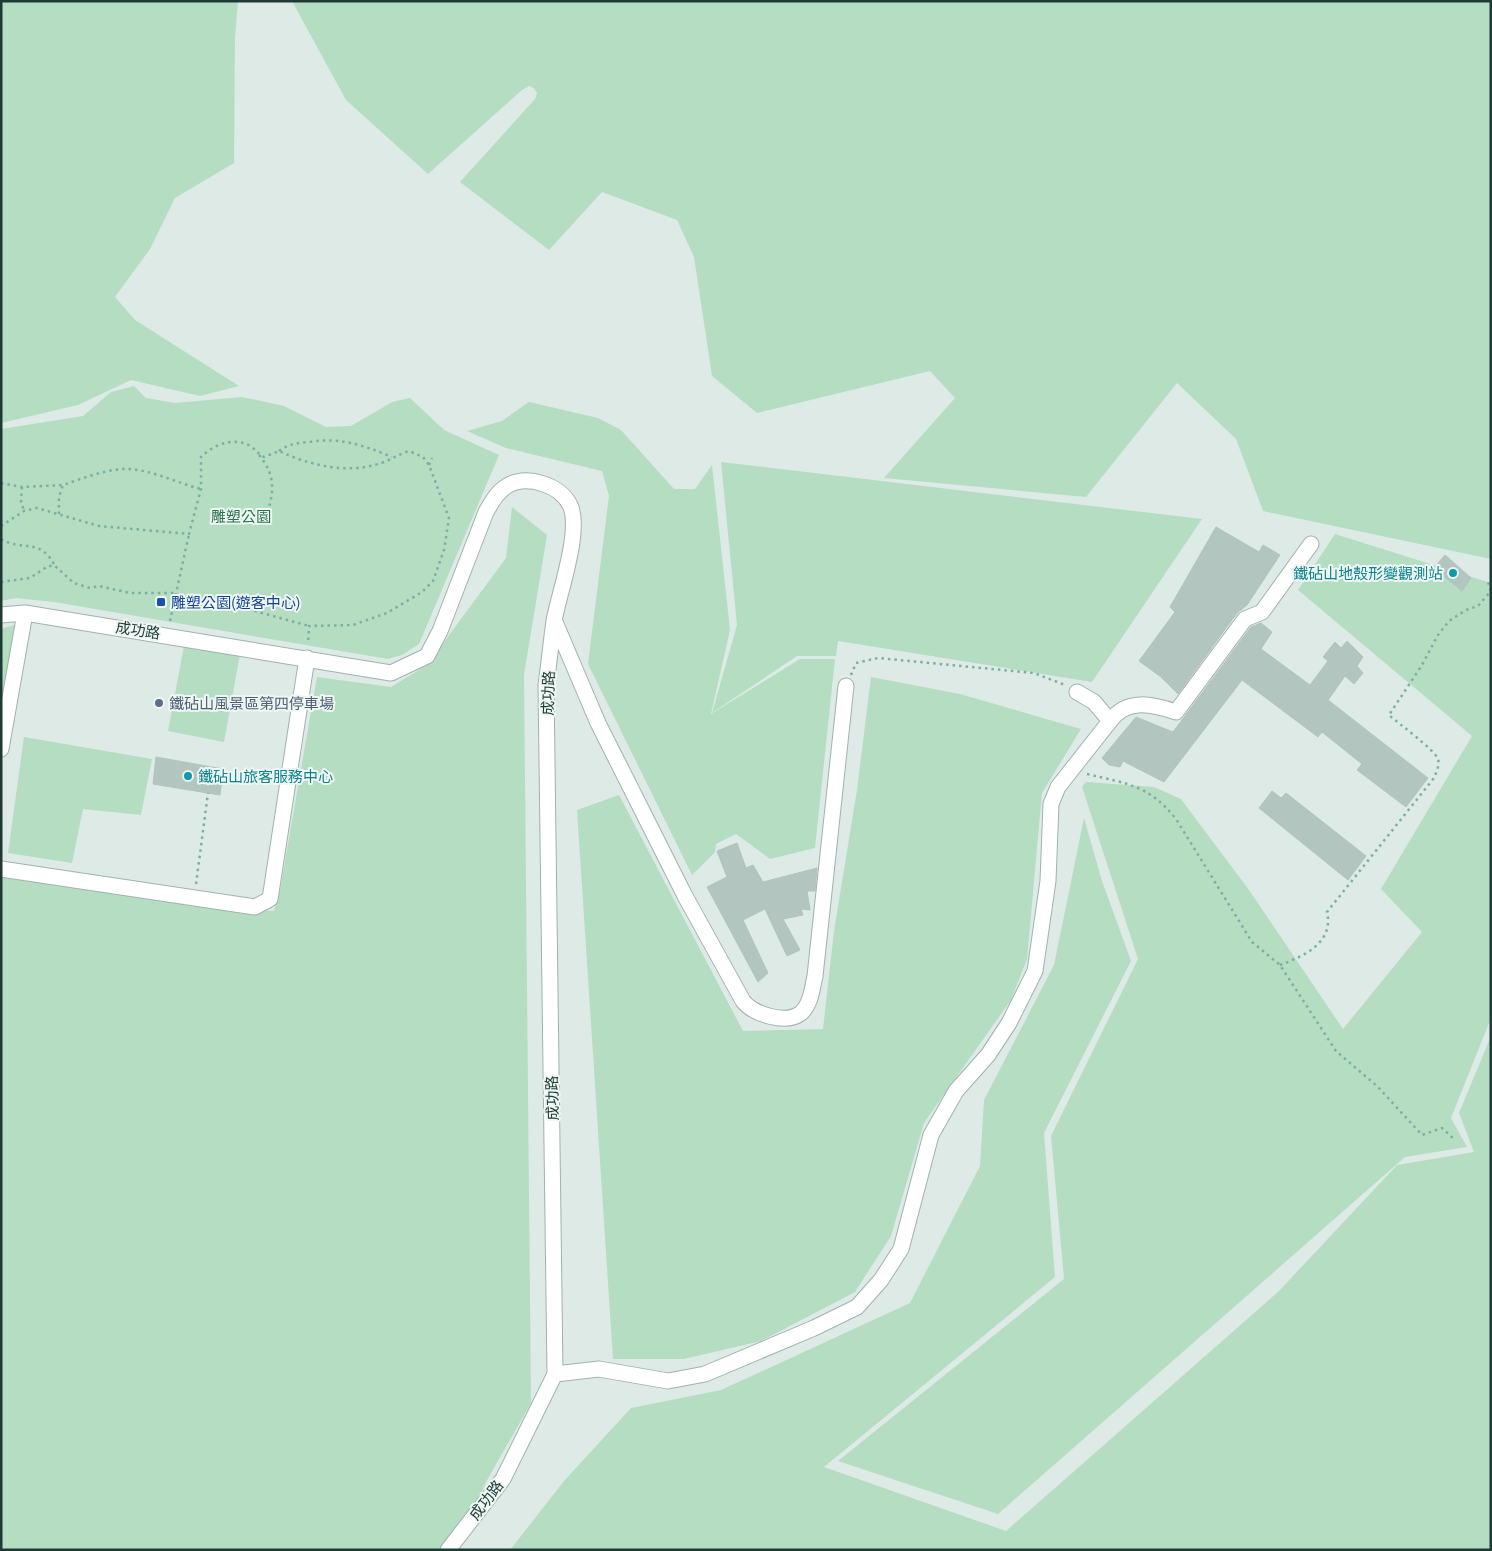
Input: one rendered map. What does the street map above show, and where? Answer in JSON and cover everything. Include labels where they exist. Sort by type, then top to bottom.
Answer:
[{"type":"street","name":"成功路","points":[[1,615],[25,612],[391,673],[427,656],[440,631],[486,512],[496,494],[517,481],[531,481],[554,488],[566,499],[571,507],[573,538],[554,621],[546,685],[555,1374],[503,1479],[448,1550]]},
{"type":"street","points":[[555,1374],[599,1369],[668,1381],[705,1374],[814,1328],[857,1307],[875,1287],[901,1249],[931,1135],[956,1091],[988,1055],[1009,1023],[1035,971],[1048,881],[1051,804],[1058,787],[1117,712],[1133,704],[1160,707],[1176,712],[1245,619],[1262,612],[1311,544]]},
{"type":"street","points":[[1,749],[25,612]]},
{"type":"street","points":[[554,621],[598,723],[685,896],[743,1001],[750,1010],[783,1019],[800,1014],[809,1002],[816,976],[846,686]]},
{"type":"street","points":[[1,869],[255,907],[270,899],[307,658]]},
{"type":"street","points":[[1077,692],[1094,702],[1110,721]]},
{"type":"path","points":[[167,635],[188,534],[201,490],[201,457],[208,451],[218,445],[232,442],[243,443],[264,457],[290,445],[329,439],[362,444],[393,457]]},
{"type":"path","points":[[173,609],[222,601],[243,603],[255,611],[309,626],[353,624],[387,613],[422,592],[433,581],[444,550],[449,518],[423,457],[409,451],[380,464],[347,468],[314,465],[279,451]]},
{"type":"path","points":[[258,454],[270,472],[272,485],[272,498],[265,521]]},
{"type":"path","points":[[428,465],[432,458]]},
{"type":"path","points":[[1,483],[22,487],[63,485],[123,469],[144,472],[201,490]]},
{"type":"path","points":[[59,514],[58,497],[63,485]]},
{"type":"path","points":[[22,487],[20,496],[24,511]]},
{"type":"path","points":[[1,526],[24,511],[37,508],[99,526],[188,534]]},
{"type":"path","points":[[1,539],[15,544],[38,547],[46,552],[55,566],[74,583],[90,588],[100,586],[130,593],[177,593]]},
{"type":"path","points":[[1,582],[30,578],[48,566],[55,566]]},
{"type":"path","points":[[1280,965],[1298,958],[1320,944],[1329,922],[1327,912],[1434,778],[1438,769],[1438,759],[1430,748],[1389,715],[1422,666],[1438,635],[1450,621],[1466,610],[1478,606],[1491,590],[1488,582],[1491,578]]},
{"type":"path","points":[[307,658],[309,626]]},
{"type":"path","points":[[846,686],[856,663],[878,658],[1034,674],[1058,680],[1077,692]]},
{"type":"path","points":[[1072,770],[1139,786],[1162,801],[1176,818],[1252,942],[1280,965],[1336,1051],[1378,1087],[1422,1136],[1442,1128],[1455,1140]]},
{"type":"path","points":[[194,898],[208,793]]},
{"type":"green space","points":[[1,1],[238,1],[235,37],[234,163],[175,198],[150,249],[115,297],[135,320],[239,386],[200,396],[131,380],[78,405],[1,423]]},
{"type":"green space","points":[[292,1],[1491,1],[1491,559],[1263,511],[1236,439],[1177,383],[1086,497],[884,478],[955,398],[930,371],[757,413],[712,376],[694,257],[677,220],[602,192],[549,250],[460,182],[535,99],[537,93],[534,88],[529,86],[522,90],[428,174],[346,100]]},
{"type":"green space","name":"雕塑公園","points":[[134,386],[146,398],[175,403],[242,397],[284,406],[326,427],[351,426],[392,402],[410,398],[444,430],[499,455],[419,644],[402,655],[388,659],[54,602],[16,598],[1,601],[1,429],[83,416],[111,392]]},
{"type":"green space","points":[[529,402],[598,418],[621,430],[674,489],[695,489],[712,465],[730,630],[711,714],[800,659],[835,659],[815,848],[770,859],[736,834],[716,844],[715,852],[692,875],[588,664],[609,496],[602,471],[506,448],[467,431],[502,421]]},
{"type":"green space","points":[[721,462],[1202,519],[1092,682],[838,641],[836,656],[797,656],[712,713],[737,625]]},
{"type":"green space","points":[[512,507],[547,535],[524,675],[531,1403],[486,1482],[457,1550],[1,1550],[1,874],[187,904],[274,911],[280,890],[317,677],[391,687],[427,665],[506,558]]},
{"type":"green space","points":[[1335,534],[1491,583],[1491,1018],[1451,1118],[1467,1147],[1405,1157],[998,1514],[838,1461],[1064,1279],[1051,1136],[1138,959],[1082,787],[1086,782],[1154,787],[1181,799],[1249,890],[1343,1029],[1422,932],[1381,889],[1472,736],[1298,590]]},
{"type":"green space","points":[[17,624],[1,716],[1,629]]},
{"type":"green space","points":[[184,646],[240,654],[224,742],[168,731]]},
{"type":"green space","points":[[871,677],[960,694],[1081,729],[1042,793],[1027,959],[1011,1000],[924,1123],[891,1236],[855,1292],[761,1341],[684,1359],[613,1359],[577,810],[619,795],[743,1031],[823,1029],[834,931],[857,790]]},
{"type":"green space","points":[[24,737],[152,759],[141,815],[83,809],[72,863],[8,853]]},
{"type":"green space","points":[[1084,818],[1102,881],[1131,961],[1044,1133],[1055,1277],[824,1467],[1006,1531],[1279,1291],[1397,1165],[1474,1152],[1459,1113],[1491,1036],[1491,1550],[510,1550],[564,1481],[631,1408],[721,1390],[910,1303],[980,1166],[984,1100],[1054,965]]},
{"type":"building","points":[[1216,527],[1259,552],[1263,545],[1280,555],[1247,605],[1237,613],[1178,694],[1161,677],[1139,661],[1175,612],[1170,607]]},
{"type":"building","name":"鐵砧山地殼形變觀測站","points":[[1445,555],[1471,578],[1462,591],[1434,568]]},
{"type":"building","points":[[1261,623],[1272,632],[1261,649],[1310,685],[1328,661],[1323,657],[1335,642],[1341,648],[1347,641],[1363,657],[1357,666],[1363,673],[1354,684],[1345,676],[1328,700],[1428,778],[1406,807],[1357,770],[1362,764],[1322,732],[1318,737],[1242,680],[1164,782],[1123,761],[1120,767],[1109,765],[1102,758],[1136,717],[1173,732],[1251,627]]},
{"type":"building","name":"鐵砧山旅客服務中心","points":[[156,757],[223,769],[220,795],[153,784]]},
{"type":"building","points":[[1272,791],[1281,798],[1286,793],[1366,856],[1348,880],[1259,808]]},
{"type":"building","points":[[737,843],[746,868],[753,865],[763,882],[817,868],[815,891],[807,891],[810,910],[801,909],[803,915],[783,919],[800,950],[787,956],[765,909],[743,920],[768,973],[758,982],[707,887],[727,877],[717,851]]},
{"type":"place","name":"鐵砧山地殼形變觀測站","points":[[1453,573]]},
{"type":"place","name":"雕塑公園(遊客中心)","points":[[161,602]]},
{"type":"place","name":"鐵砧山風景區第四停車場","points":[[159,703]]},
{"type":"place","name":"鐵砧山旅客服務中心","points":[[188,776]]}]
